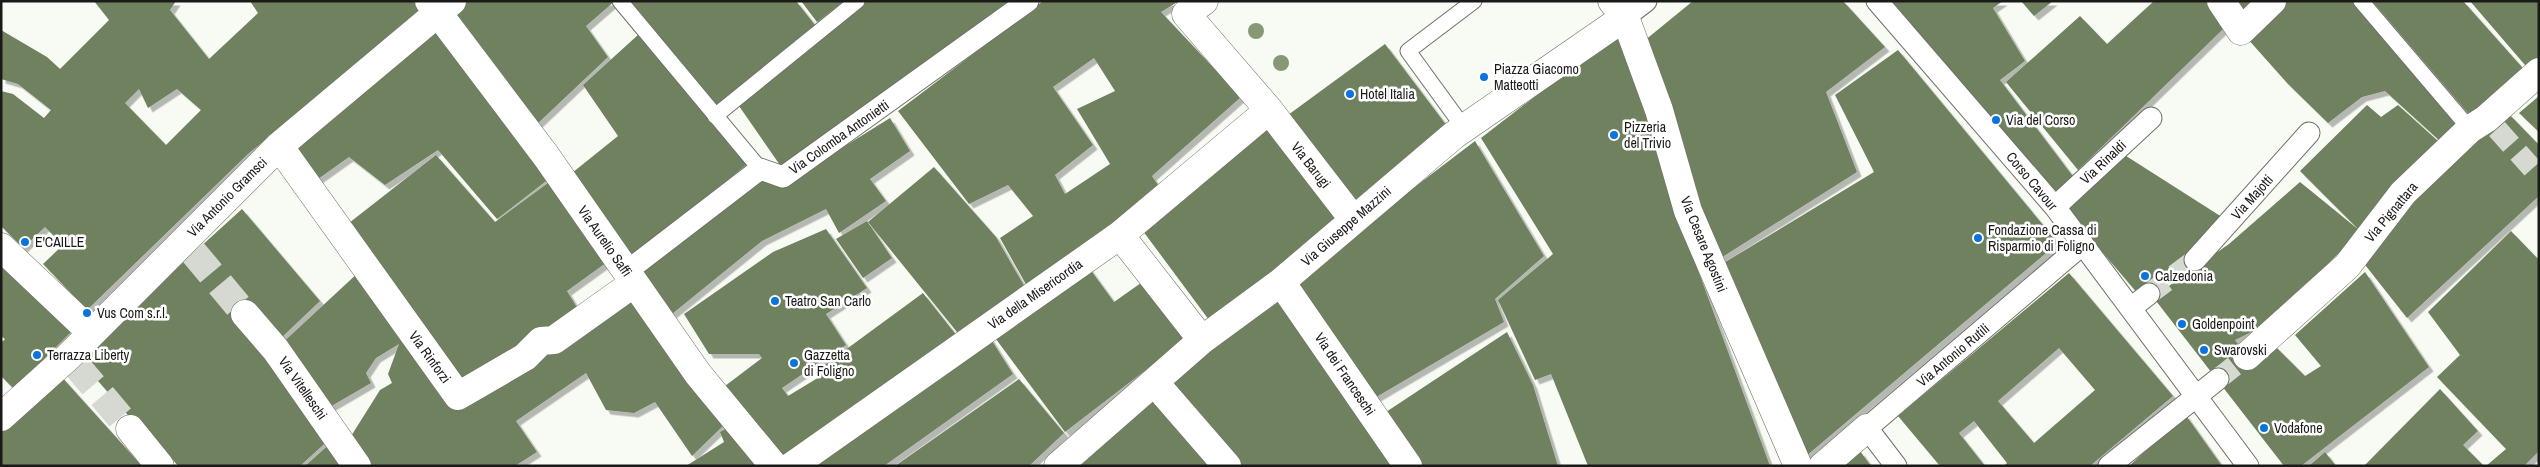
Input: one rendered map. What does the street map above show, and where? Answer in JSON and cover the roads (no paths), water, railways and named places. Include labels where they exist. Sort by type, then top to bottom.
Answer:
[{"type":"street","name":"Via Colomba Antonietti","points":[[760,169],[783,177],[1028,1]]},
{"type":"street","points":[[1204,1],[1186,14],[1269,110]]},
{"type":"street","name":"Corso Cavour","points":[[1878,1],[2055,207],[2248,466]]},
{"type":"street","points":[[2221,1],[2241,31],[2272,1]]},
{"type":"street","name":"Via Antonio Gramsci","points":[[5,405],[72,360],[92,333],[187,248],[279,146],[439,5]]},
{"type":"street","name":"Via Aurelio Saffi","points":[[439,5],[698,374],[774,466]]},
{"type":"street","name":"Via Giuseppe Mazzini","points":[[1058,466],[1202,340],[1281,282],[1353,219],[1464,128],[1627,6]]},
{"type":"street","name":"Via Cesare Agostini","points":[[1627,6],[1660,110],[1688,211],[1798,466]]},
{"type":"street","name":"Via Pignattara","points":[[2246,356],[2347,266],[2404,193],[2484,126],[2539,72]]},
{"type":"street","name":"Via Barugi","points":[[1269,110],[1353,219]]},
{"type":"street","name":"Via della Misericordia","points":[[792,466],[1120,235],[1269,110]]},
{"type":"street","name":"Via Rinaldi","points":[[2055,207],[2151,118]]},
{"type":"street","name":"Via Majotti","points":[[2194,260],[2309,134]]},
{"type":"street","name":"Via Rinforzi","points":[[279,146],[458,396],[525,357],[541,341],[554,340],[630,277]]},
{"type":"street","points":[[630,277],[760,169]]},
{"type":"street","points":[[1120,235],[1202,340]]},
{"type":"street","name":"Via Antonio Rutili","points":[[1823,466],[2083,244]]},
{"type":"street","points":[[1,247],[92,333]]},
{"type":"street","name":"Via dei Franceschi","points":[[1281,282],[1408,466]]},
{"type":"street","points":[[2131,308],[2149,294]]},
{"type":"street","name":"Via Vitelleschi","points":[[245,314],[276,350],[357,466]]},
{"type":"street","points":[[2109,466],[2218,379]]},
{"type":"street","points":[[1155,383],[1227,466]]},
{"type":"street","points":[[1867,428],[1896,466]]},
{"type":"street","points":[[130,429],[160,466]]},
{"type":"lane","points":[[620,1],[760,169]]},
{"type":"lane","points":[[715,116],[857,1]]},
{"type":"lane","points":[[1464,128],[1408,51],[1474,1]]},
{"type":"lane","points":[[2360,1],[2484,126]]},
{"type":"tunnel","points":[[2497,129],[2539,176]]},
{"type":"tunnel","points":[[193,252],[245,314]]},
{"type":"tunnel","points":[[2149,294],[2195,260]]},
{"type":"tunnel","points":[[2218,379],[2247,356]]},
{"type":"tunnel","points":[[75,364],[130,429]]},
{"type":"place","name":"Piazza Giacomo Matteotti","points":[[1484,77]]},
{"type":"place","name":"Hotel Italia","points":[[1350,94]]},
{"type":"place","name":"Via del Corso","points":[[1996,120]]},
{"type":"place","name":"Pizzeria del Trivio","points":[[1614,135]]},
{"type":"place","name":"Fondazione Cassa di Risparmio di Foligno","points":[[1978,238]]},
{"type":"place","name":"E'CAILLE","points":[[25,242]]},
{"type":"place","name":"Calzedonia","points":[[2145,276]]},
{"type":"place","name":"Teatro San Carlo","points":[[775,301]]},
{"type":"place","name":"Vus Com s.r.l.","points":[[87,313]]},
{"type":"place","name":"Goldenpoint","points":[[2182,324]]},
{"type":"place","name":"Swarovski","points":[[2204,350]]},
{"type":"place","name":"Terrazza Liberty","points":[[37,355]]},
{"type":"place","name":"Gazzetta di Foligno","points":[[794,363]]},
{"type":"place","name":"Vodafone","points":[[2264,428]]}]
